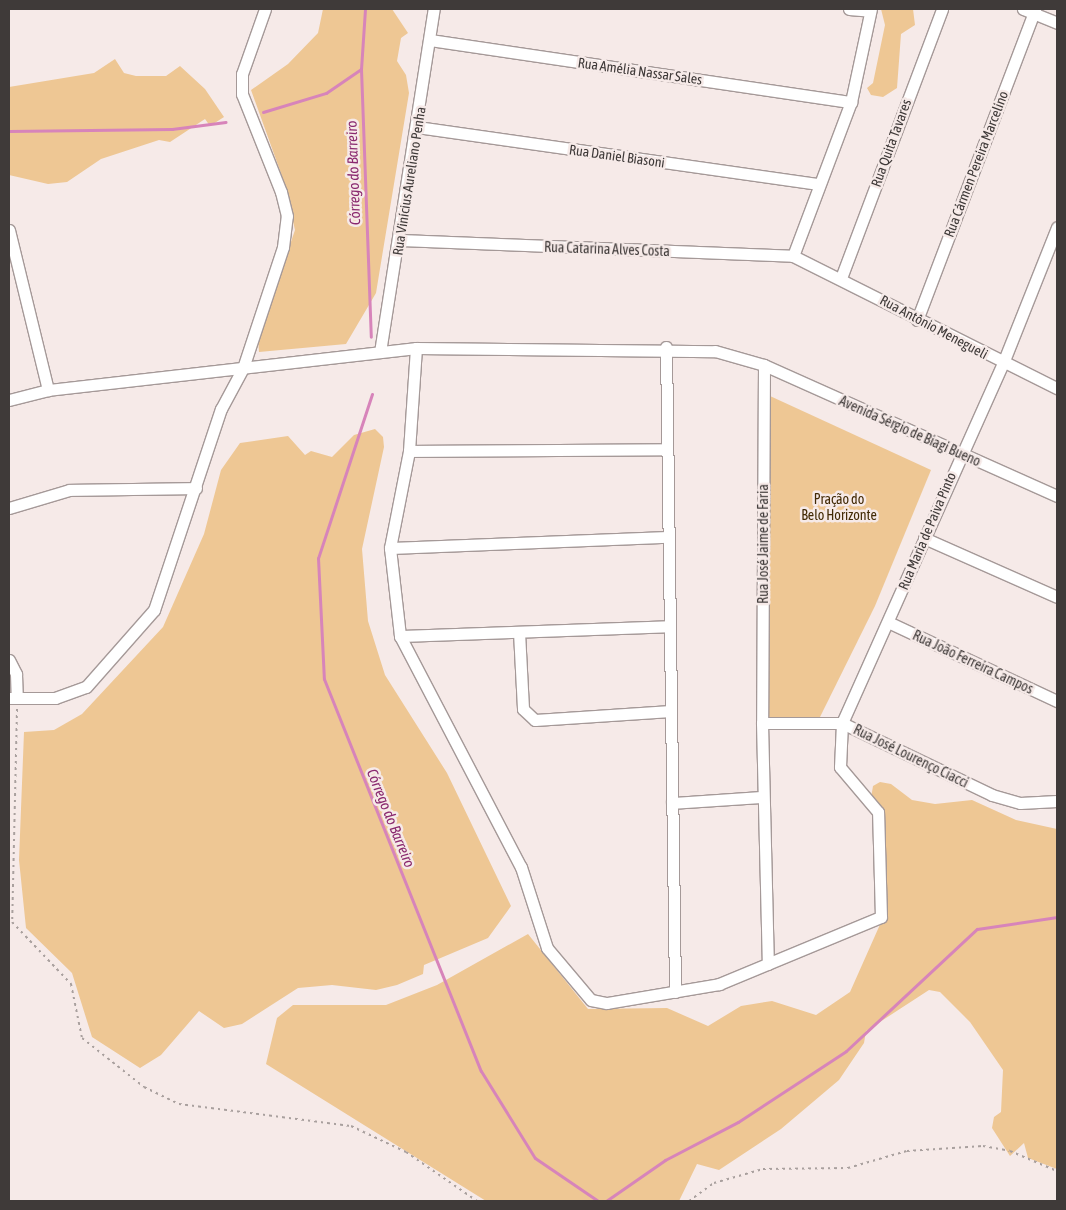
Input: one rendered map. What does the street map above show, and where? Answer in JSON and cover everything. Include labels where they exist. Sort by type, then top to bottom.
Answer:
[{"type":"street","points":[[9,660],[16,674],[13,698],[55,698],[86,687],[154,610],[221,409],[243,368],[283,247],[287,216],[242,94],[244,65],[265,9]]},
{"type":"street","name":"Rua Vinícius Aureliano Penha","points":[[380,352],[400,240],[434,9]]},
{"type":"street","points":[[793,256],[817,184],[851,102],[870,10],[849,9]]},
{"type":"street","name":"Rua Quita Tavares","points":[[841,278],[942,9]]},
{"type":"street","points":[[1031,10],[1057,23]]},
{"type":"street","name":"Rua Cármen Pereira Marcelino","points":[[917,320],[1031,10]]},
{"type":"street","name":"Rua Amélia Nassar Sales","points":[[430,40],[851,102]]},
{"type":"street","name":"Rua Daniel Biasoni","points":[[417,128],[817,184]]},
{"type":"street","name":"Rua Maria de Paiva Pinto","points":[[842,723],[961,453],[1003,363],[1057,227]]},
{"type":"street","points":[[9,230],[48,390]]},
{"type":"street","name":"Rua Catarina Alves Costa","points":[[400,240],[793,256],[812,263]]},
{"type":"street","name":"Rua Antônio Menegueli","points":[[812,263],[917,320],[1057,388]]},
{"type":"street","points":[[666,347],[675,992]]},
{"type":"street","name":"Avenida Sérgio de Biagi Bueno","points":[[9,400],[48,390],[416,348],[666,347],[714,351],[764,365],[1057,496]]},
{"type":"street","points":[[416,348],[409,451],[390,548],[400,636],[521,867],[546,948],[590,1000],[607,1003],[719,984],[881,917],[878,812],[840,767],[842,723]]},
{"type":"street","name":"Rua José Jaime de Faria","points":[[764,365],[762,723],[768,964]]},
{"type":"street","points":[[409,451],[667,449]]},
{"type":"street","points":[[9,508],[69,490],[196,488]]},
{"type":"street","points":[[390,548],[668,536]]},
{"type":"street","points":[[924,538],[1057,597]]},
{"type":"street","name":"Rua João Ferreira Campos","points":[[888,622],[1057,701]]},
{"type":"street","points":[[400,636],[670,626]]},
{"type":"street","points":[[519,632],[522,709],[535,720],[671,711]]},
{"type":"street","name":"Rua José Lourenço Ciacci","points":[[762,723],[842,723],[992,795],[1020,803],[1057,801]]},
{"type":"street","points":[[672,803],[763,796]]},
{"type":"path","points":[[13,698],[12,922],[71,984],[82,1038],[144,1087],[179,1104],[351,1126],[406,1152],[477,1201]]},
{"type":"path","points":[[689,1201],[714,1183],[763,1169],[848,1168],[907,1151],[983,1146],[1010,1151],[1057,1171]]},
{"type":"green space","points":[[323,9],[392,9],[408,33],[401,38],[397,61],[406,75],[409,93],[376,293],[346,344],[259,352],[258,339],[295,230],[283,179],[251,90],[288,64],[318,33]]},
{"type":"green space","points":[[881,9],[913,9],[915,25],[901,34],[897,88],[883,97],[871,95],[867,88],[873,83],[885,25]]},
{"type":"green space","points":[[115,59],[124,73],[136,76],[166,76],[180,66],[205,89],[224,117],[210,126],[205,119],[170,142],[159,140],[101,159],[67,182],[48,184],[9,175],[9,87],[94,73]]},
{"type":"green space","name":"Pração do Belo Horizonte","points":[[770,396],[931,470],[875,606],[819,719],[767,719]]},
{"type":"green space","points":[[375,429],[383,437],[384,447],[362,549],[368,621],[385,675],[447,773],[511,906],[488,938],[424,965],[423,974],[397,985],[376,990],[332,985],[298,988],[242,1024],[224,1028],[199,1011],[161,1055],[140,1068],[92,1037],[72,973],[26,928],[19,860],[24,732],[54,730],[82,714],[163,627],[204,534],[221,470],[240,443],[288,436],[305,455],[311,451],[332,457],[354,435]]},
{"type":"green space","points":[[880,782],[891,784],[912,800],[935,804],[972,800],[1016,820],[1057,829],[1057,1169],[1028,1158],[1024,1143],[1010,1156],[992,1128],[994,1117],[1001,1112],[1003,1070],[970,1022],[940,992],[929,990],[866,1031],[864,1043],[839,1080],[781,1129],[719,1170],[697,1164],[679,1201],[486,1201],[266,1064],[277,1018],[293,1005],[386,1005],[437,985],[528,934],[588,1009],[667,1008],[708,1026],[741,1006],[772,1001],[816,1015],[850,992],[882,920],[871,798],[873,786]]},
{"type":"waterway","name":"Córrego do Barreiro","points":[[365,9],[361,69],[371,337]]},
{"type":"waterway","points":[[263,112],[326,93],[361,69]]},
{"type":"waterway","points":[[9,131],[172,129],[226,122]]},
{"type":"waterway","name":"Córrego do Barreiro","points":[[372,394],[318,558],[324,679],[481,1071],[535,1158],[598,1201]]},
{"type":"waterway","points":[[606,1201],[665,1160],[738,1122],[846,1051],[977,929],[1057,917]]}]
